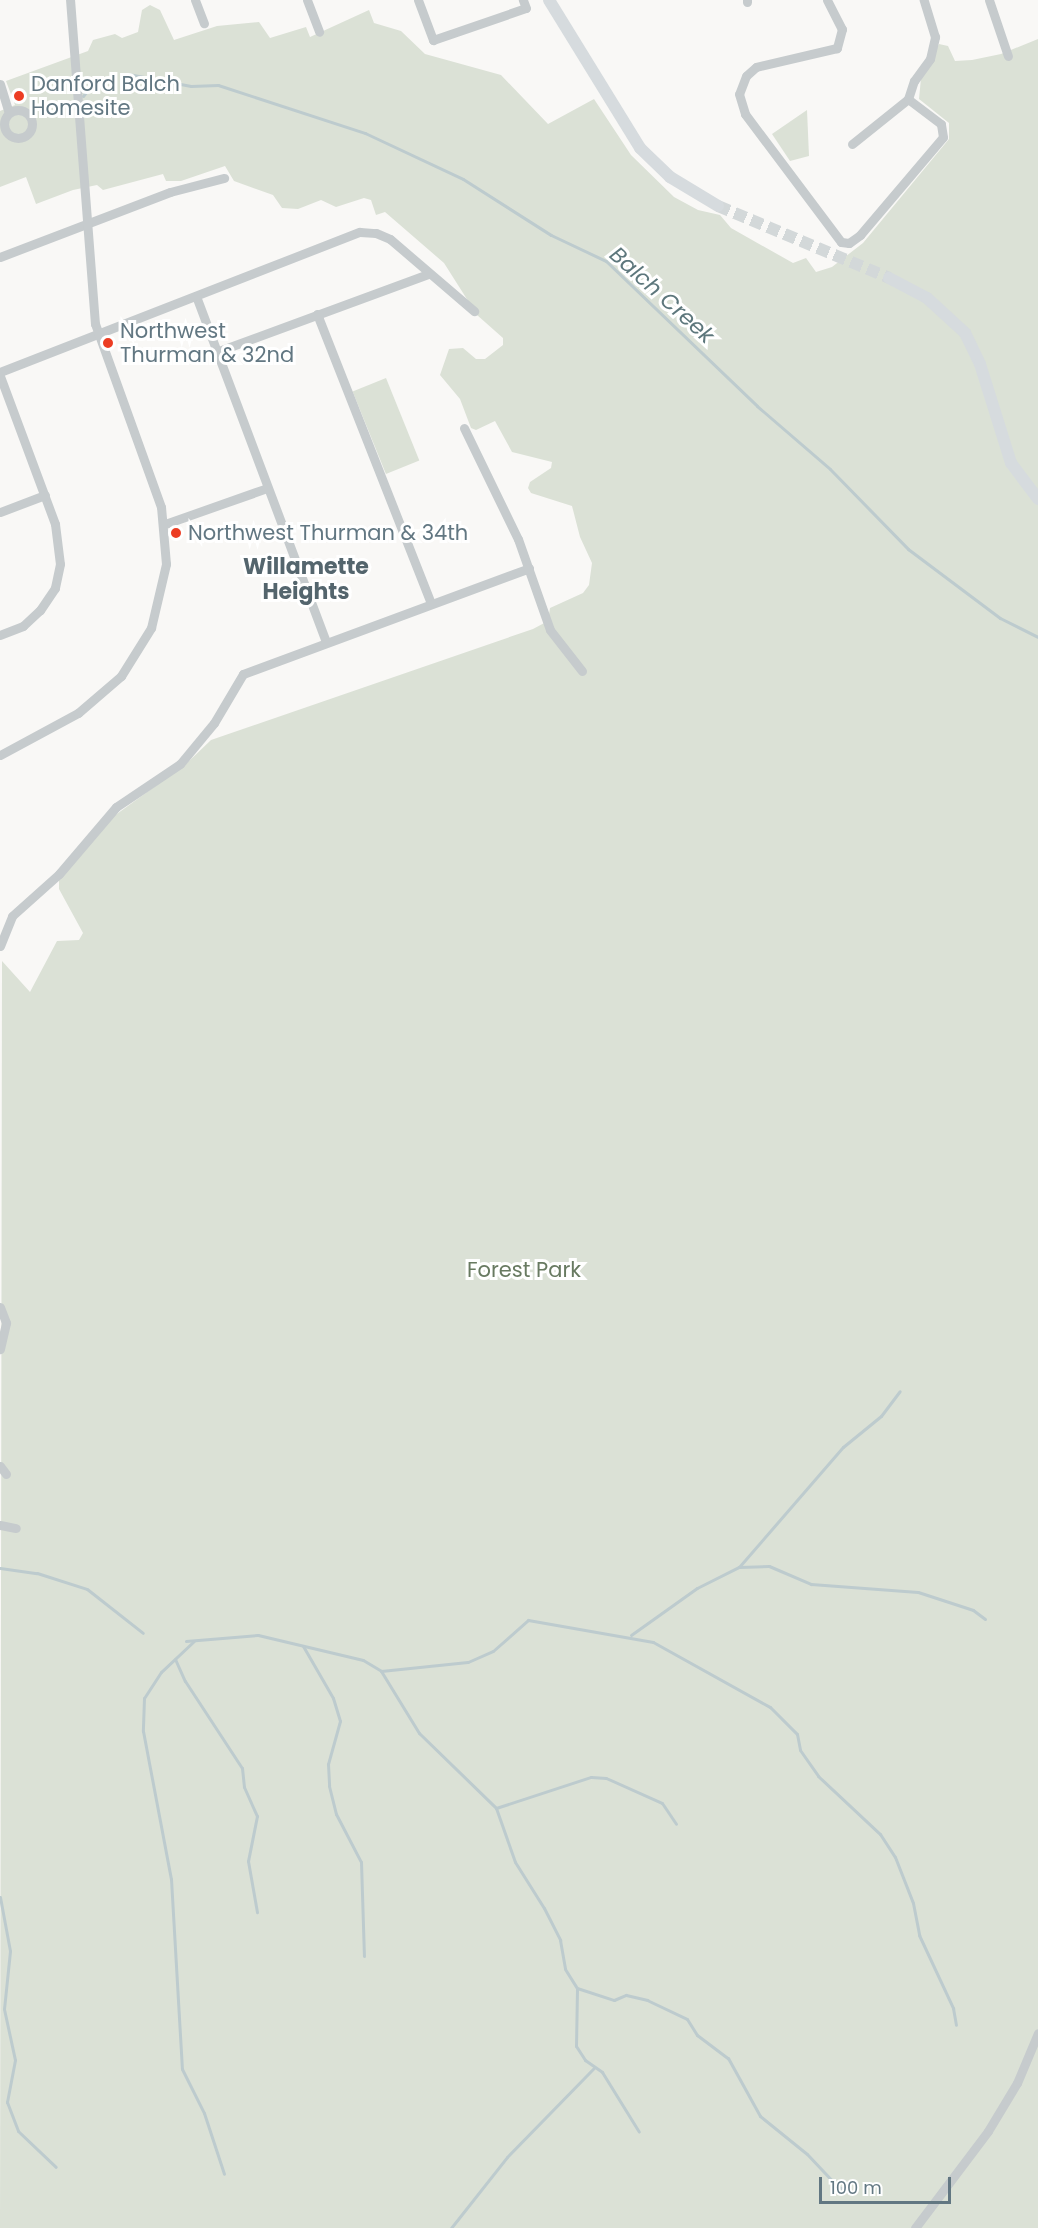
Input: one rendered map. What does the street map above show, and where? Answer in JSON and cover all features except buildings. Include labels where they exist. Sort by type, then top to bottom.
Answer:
[{"type":"main road","points":[[549,0],[640,148],[675,181],[718,206]]},
{"type":"main road","points":[[889,278],[940,307],[965,333],[980,364],[1006,451],[1038,499]]},
{"type":"street","points":[[0,755],[96,700],[133,661],[151,627],[162,590],[165,524],[98,333],[70,0]]},
{"type":"street","points":[[195,0],[204,23]]},
{"type":"street","points":[[307,0],[319,32]]},
{"type":"street","points":[[418,0],[433,40],[525,4]]},
{"type":"street","points":[[826,0],[842,29],[837,48],[756,68],[746,76],[739,94],[746,114],[841,242],[849,243],[860,235],[943,137],[941,124],[908,99]]},
{"type":"street","points":[[852,144],[908,99],[935,42],[924,0]]},
{"type":"street","points":[[989,0],[1008,57]]},
{"type":"street","points":[[2,89],[9,113]]},
{"type":"street","points":[[0,257],[88,226],[170,192],[224,178]]},
{"type":"street","points":[[0,636],[23,626],[55,588],[60,564],[60,540],[0,374],[98,333],[360,232],[376,232],[390,239],[428,274],[474,311]]},
{"type":"street","points":[[216,352],[428,274]]},
{"type":"street","points":[[195,296],[326,642]]},
{"type":"street","points":[[317,314],[431,603]]},
{"type":"street","points":[[464,428],[529,568],[550,630],[582,671]]},
{"type":"street","points":[[165,524],[267,488]]},
{"type":"street","points":[[0,512],[45,495]]},
{"type":"street","points":[[0,946],[12,916],[59,874],[116,807],[180,764],[214,723],[243,674],[529,568]]},
{"type":"street","points":[[0,1307],[6,1323],[0,1349]]},
{"type":"street","points":[[0,1525],[16,1528]]},
{"type":"street","points":[[915,2228],[988,2131],[1017,2083],[1038,2033]]},
{"type":"green space","name":"Forest Park","points":[[150,5],[160,10],[174,40],[217,26],[259,22],[270,38],[306,27],[310,37],[369,10],[374,23],[401,31],[425,54],[501,75],[548,124],[594,99],[631,155],[674,197],[698,210],[720,215],[731,228],[793,263],[806,258],[816,272],[832,267],[863,243],[949,139],[949,123],[919,99],[921,78],[939,44],[948,46],[955,61],[1001,54],[1038,39],[1038,2228],[0,2228],[2,961],[30,992],[57,941],[79,940],[83,933],[59,889],[59,877],[114,816],[186,764],[211,740],[533,629],[548,621],[550,608],[583,593],[589,585],[592,563],[580,537],[572,506],[531,493],[528,488],[530,482],[551,468],[552,462],[512,452],[495,421],[476,430],[471,428],[460,399],[440,375],[449,349],[463,348],[476,359],[485,359],[503,345],[503,338],[477,315],[444,263],[385,212],[376,215],[371,200],[364,198],[336,207],[321,200],[298,209],[282,208],[273,195],[234,181],[225,166],[181,181],[166,181],[163,174],[103,190],[97,185],[73,190],[36,204],[26,177],[0,187],[0,111],[15,105],[6,81],[88,51],[93,40],[115,34],[122,38],[138,32],[142,10]]},
{"type":"green space","points":[[807,110],[809,156],[790,161],[772,134]]},
{"type":"green space","points":[[386,378],[419,461],[386,474],[353,391]]},
{"type":"waterway","name":"Balch Creek","points":[[128,74],[191,86],[218,85],[365,133],[463,179],[551,235],[606,261],[757,406],[830,469],[908,549],[1000,618],[1038,637]]},
{"type":"waterway","points":[[83,96],[97,78],[109,80]]},
{"type":"waterway","points":[[631,1635],[697,1588],[739,1567],[843,1447],[881,1416],[900,1391]]},
{"type":"waterway","points":[[739,1567],[769,1566],[811,1584],[918,1592],[973,1610],[985,1619]]},
{"type":"waterway","points":[[0,1568],[37,1573],[87,1589],[143,1633]]},
{"type":"waterway","points":[[381,1671],[468,1662],[493,1651],[528,1620],[653,1642],[770,1707],[797,1734],[800,1750],[818,1776],[880,1834],[895,1857],[913,1903],[919,1935],[953,2008],[956,2025]]},
{"type":"waterway","points":[[186,1641],[258,1635],[363,1660],[381,1671],[419,1733],[496,1808],[515,1862],[544,1908],[560,1940],[565,1969],[577,1988],[614,2000],[626,1995],[647,2000],[687,2019],[697,2035],[728,2058],[760,2116],[807,2154],[837,2186],[851,2193]]},
{"type":"waterway","points":[[194,1641],[161,1672],[144,1698],[143,1731],[171,1879],[182,2069],[204,2113],[224,2174]]},
{"type":"waterway","points":[[303,1646],[333,1698],[340,1721],[328,1764],[329,1786],[336,1814],[361,1862],[364,1956]]},
{"type":"waterway","points":[[175,1659],[185,1681],[242,1768],[244,1787],[257,1816],[248,1861],[257,1912]]},
{"type":"waterway","points":[[496,1808],[591,1777],[606,1778],[662,1803],[676,1824]]},
{"type":"waterway","points":[[0,1897],[10,1951],[4,2009],[15,2060],[7,2102],[18,2131],[56,2167]]},
{"type":"waterway","points":[[577,1989],[576,2046],[585,2060],[602,2072],[639,2132]]},
{"type":"waterway","points":[[451,2228],[507,2157],[594,2068]]},
{"type":"tunnel","points":[[718,206],[889,278]]},
{"type":"place","name":"Danford Balch Homesite","points":[[19,96]]},
{"type":"place","name":"Northwest Thurman & 32nd","points":[[108,343]]},
{"type":"place","name":"Northwest Thurman & 34th","points":[[176,533]]},
{"type":"district","name":"Willamette Heights","points":[[306,578]]}]
